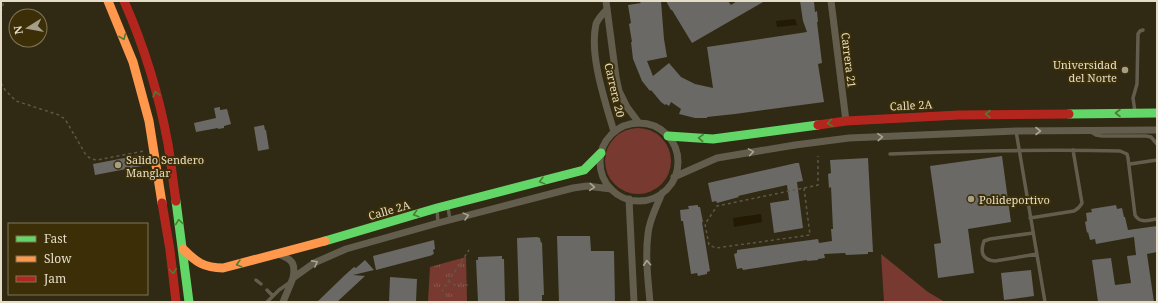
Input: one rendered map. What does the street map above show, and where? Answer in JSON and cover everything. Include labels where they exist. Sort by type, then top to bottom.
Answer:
[{"type":"main road","points":[[108,1],[133,62],[149,122],[170,250],[176,302]]},
{"type":"main road","points":[[124,1],[138,36],[157,94],[168,144],[189,302]]},
{"type":"main road","name":"Calle 2A","points":[[668,136],[713,139],[846,121],[959,114],[1157,113]]},
{"type":"main road","name":"Calle 2A","points":[[183,250],[203,266],[223,268],[322,242],[436,208],[584,170],[601,153]]},
{"type":"street","name":"Carrera 20","points":[[606,1],[619,91],[627,107],[639,123]]},
{"type":"street","name":"Carrera 21","points":[[831,1],[846,121]]},
{"type":"street","name":"Carrera 20","points":[[607,9],[597,22],[595,43],[599,77],[614,132]]},
{"type":"street","points":[[639,123],[650,124],[660,129],[668,136],[674,146],[677,156],[677,167],[668,188],[658,196],[646,200],[629,199],[621,196],[611,189],[604,178],[600,166],[601,153],[606,142],[614,132],[625,125],[639,123]]},
{"type":"street","points":[[674,177],[717,158],[849,138],[1016,131],[1157,130]]},
{"type":"street","points":[[292,280],[314,263],[346,249],[438,223],[573,188],[587,186],[611,189]]},
{"type":"street","points":[[650,302],[646,251],[648,233],[651,221],[663,192]]},
{"type":"street","points":[[629,199],[634,302]]},
{"type":"street","points":[[277,254],[286,257],[291,261],[294,271],[283,302]]},
{"type":"lane","points":[[1135,113],[1134,98],[1137,84],[1138,34],[1143,30]]},
{"type":"lane","points":[[1016,131],[1045,302]]},
{"type":"lane","points":[[1088,131],[1096,135],[1146,136],[1151,137],[1157,144]]},
{"type":"lane","points":[[1030,218],[1074,211],[1081,206],[1082,203],[1073,150]]},
{"type":"lane","points":[[890,154],[1073,150],[1120,151],[1127,154],[1130,164],[1135,215],[1137,218],[1144,221],[1157,219]]},
{"type":"lane","points":[[1130,164],[1157,160]]},
{"type":"lane","points":[[447,206],[450,220]]},
{"type":"lane","points":[[436,208],[438,223]]},
{"type":"lane","points":[[1033,232],[984,241],[982,247],[983,255],[988,260],[995,261],[1037,254]]},
{"type":"lane","points":[[256,280],[261,284]]},
{"type":"lane","points":[[267,302],[292,280]]},
{"type":"lane","points":[[267,290],[273,296]]},
{"type":"path","points":[[1,12],[4,1]]},
{"type":"path","points":[[1,83],[16,101],[59,115],[65,119],[86,155],[91,159],[97,160],[154,149]]},
{"type":"path","points":[[804,188],[810,235],[716,248],[709,245],[705,224],[717,206],[818,185],[818,156]]},
{"type":"path","points":[[448,295],[442,291],[469,250]]},
{"type":"path","points":[[448,281],[454,285],[470,285]]},
{"type":"green space","points":[[638,128],[651,131],[661,138],[668,148],[671,161],[668,174],[661,184],[651,191],[638,194],[625,191],[615,184],[608,174],[605,161],[608,148],[615,138],[625,131]]},
{"type":"green space","points":[[881,254],[928,292],[945,302],[884,302]]},
{"type":"green space","points":[[466,257],[467,302],[428,302],[430,267]]},
{"type":"shaded area","points":[[795,19],[797,25],[777,27],[776,21]]},
{"type":"shaded area","points":[[761,214],[762,222],[734,227],[733,218]]},
{"type":"building","points":[[639,1],[661,1],[667,57],[647,61],[653,76],[669,63],[681,77],[695,84],[713,88],[707,47],[807,32],[803,21],[800,1],[814,1],[815,12],[817,11],[822,63],[818,64],[824,102],[707,118],[695,118],[679,114],[681,109],[671,102],[669,106],[666,104],[665,105],[651,90],[650,91],[642,81],[633,59],[629,24],[631,23],[628,5],[641,3]]},
{"type":"building","points":[[666,1],[728,1],[731,5],[737,1],[765,1],[692,43]]},
{"type":"building","points":[[220,107],[220,110],[227,109],[231,124],[224,126],[224,128],[196,132],[194,123],[216,118],[214,108]]},
{"type":"building","points":[[264,125],[269,149],[258,151],[254,127]]},
{"type":"building","name":"Salido Sendero Manglar","points":[[140,155],[142,166],[95,175],[93,164]]},
{"type":"building","name":"Polideportivo","points":[[1002,156],[1011,222],[968,229],[974,273],[938,278],[934,244],[941,243],[930,166]]},
{"type":"building","points":[[868,158],[873,252],[868,252],[868,254],[846,255],[845,253],[824,254],[825,258],[818,260],[807,260],[743,270],[742,268],[737,269],[734,254],[737,253],[737,250],[818,239],[819,243],[832,241],[831,229],[833,229],[831,187],[829,188],[828,174],[831,173],[830,160]]},
{"type":"building","points":[[799,163],[803,181],[797,182],[803,228],[774,233],[770,203],[789,200],[787,185],[738,196],[739,197],[717,203],[716,201],[712,202],[708,183]]},
{"type":"building","points":[[698,205],[698,207],[700,207],[703,222],[710,271],[707,272],[707,274],[698,276],[697,273],[691,274],[680,210],[689,209],[688,206]]},
{"type":"building","points":[[1116,205],[1117,209],[1122,208],[1128,230],[1157,226],[1157,252],[1147,254],[1154,302],[1098,302],[1092,260],[1111,258],[1115,285],[1131,283],[1127,256],[1136,255],[1134,237],[1096,244],[1095,239],[1090,240],[1088,232],[1087,233],[1085,222],[1087,221],[1086,213],[1092,212],[1091,209]]},
{"type":"building","points":[[557,236],[590,236],[591,251],[614,251],[615,302],[559,302]]},
{"type":"building","points":[[517,238],[540,238],[541,243],[542,242],[544,295],[542,295],[542,302],[519,302]]},
{"type":"building","points":[[434,240],[435,249],[433,250],[433,255],[376,270],[373,256]]},
{"type":"building","points":[[502,256],[502,259],[504,259],[505,301],[478,302],[476,260],[478,260],[478,257]]},
{"type":"building","points":[[365,260],[374,270],[353,275],[365,276],[337,302],[317,302],[354,267],[356,268]]},
{"type":"building","points":[[1031,270],[1034,296],[1004,300],[1001,273]]},
{"type":"building","points":[[390,277],[417,279],[416,302],[389,302]]},
{"type":"traffic: fast","points":[[1069,114],[1157,113]]},
{"type":"traffic: fast","points":[[668,136],[713,139],[818,125]]},
{"type":"traffic: fast","points":[[325,241],[437,208],[584,170],[601,153]]},
{"type":"traffic: fast","points":[[176,201],[189,302]]},
{"type":"traffic: slow","points":[[108,1],[133,62],[149,121],[162,203]]},
{"type":"traffic: slow","points":[[183,249],[205,265],[223,268],[325,241]]},
{"type":"traffic: jam","points":[[124,1],[144,53],[160,107],[168,144],[176,201]]},
{"type":"traffic: jam","points":[[818,125],[846,121],[959,115],[1069,114]]},
{"type":"traffic: jam","points":[[162,203],[170,250],[176,302]]},
{"type":"place","name":"Universidad del Norte","points":[[1125,70]]},
{"type":"place","name":"Salido Sendero Manglar","points":[[118,165]]},
{"type":"place","name":"Polideportivo","points":[[971,199]]}]
